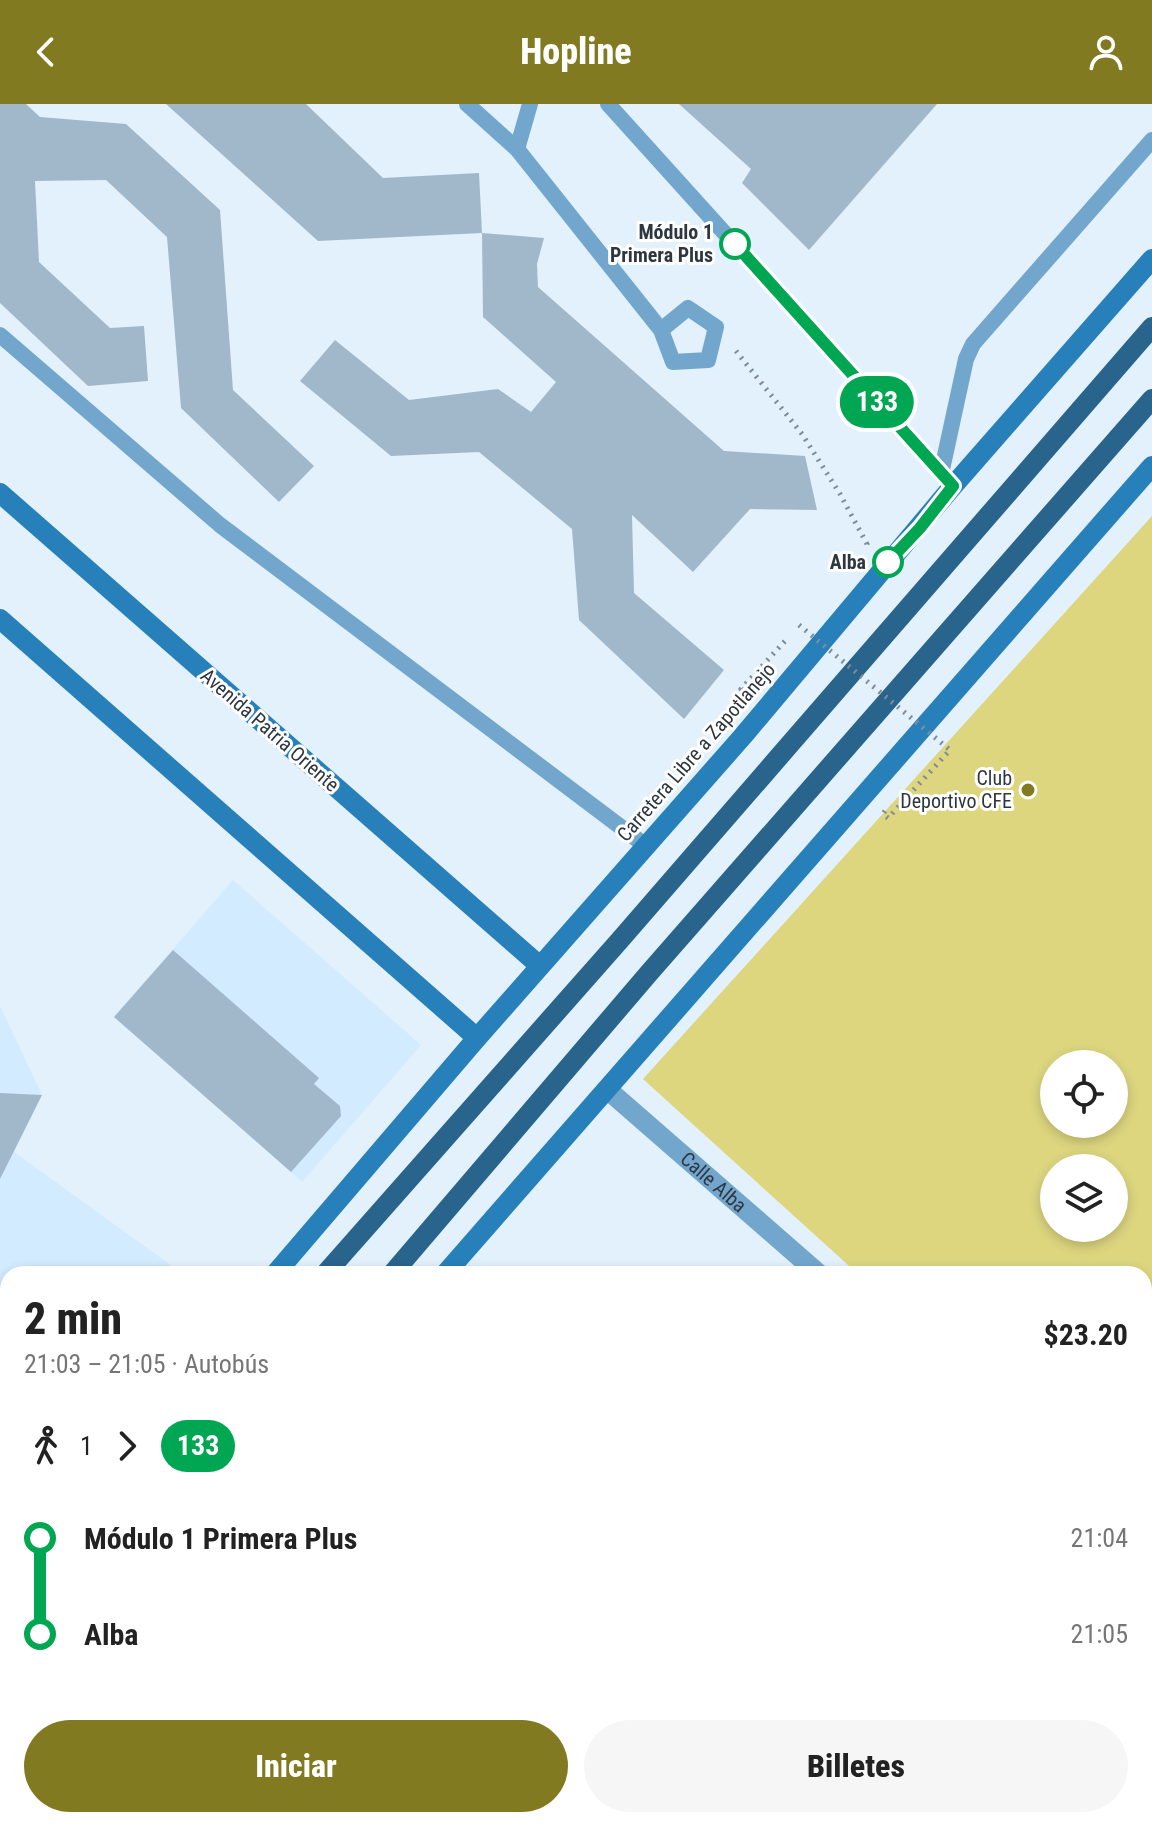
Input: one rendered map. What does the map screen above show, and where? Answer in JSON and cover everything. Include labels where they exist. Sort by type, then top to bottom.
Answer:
[{"type":"main road","name":"Carretera Libre a Zapotlanejo","points":[[282,1266],[920,528],[947,480],[1152,259]]},
{"type":"main road","points":[[332,1266],[620,940],[1152,327]]},
{"type":"main road","points":[[399,1266],[649,973],[1152,399]]},
{"type":"main road","points":[[452,1266],[1152,466]]},
{"type":"main road","name":"Avenida Patria Oriente","points":[[0,493],[540,966]]},
{"type":"main road","points":[[0,619],[477,1038]]},
{"type":"street","name":"Calle Alba","points":[[608,1090],[810,1266]]},
{"type":"lane","points":[[467,104],[517,149],[661,330],[673,362],[708,360],[716,327],[688,308],[661,330]]},
{"type":"lane","points":[[517,149],[530,104]]},
{"type":"lane","points":[[608,104],[947,480]]},
{"type":"lane","points":[[947,480],[966,359],[973,344],[1152,140]]},
{"type":"lane","points":[[0,335],[220,525],[646,846]]},
{"type":"path","points":[[716,327],[802,434],[840,494],[867,544],[860,555]]},
{"type":"path","points":[[799,625],[939,740],[950,750],[888,818],[883,814],[945,746],[956,735]]},
{"type":"shaded area","name":"Club Deportivo CFE","points":[[1152,516],[1152,1266],[849,1266],[643,1079]]},
{"type":"shaded area","points":[[233,880],[421,1045],[302,1182],[114,1017]]},
{"type":"shaded area","points":[[0,1006],[42,1095],[14,1152],[172,1266],[0,1266]]},
{"type":"building","points":[[0,104],[26,104],[40,117],[126,124],[220,210],[233,390],[314,466],[279,502],[181,408],[167,237],[106,180],[35,181],[39,262],[110,328],[144,326],[148,381],[88,386],[0,303]]},
{"type":"building","points":[[166,104],[306,104],[383,178],[479,173],[482,233],[318,241]]},
{"type":"building","name":"Módulo 1 Primera Plus","points":[[679,104],[937,104],[809,250],[742,183],[751,169]]},
{"type":"building","points":[[482,233],[544,238],[537,264],[538,287],[724,451],[805,456],[817,510],[750,509],[693,572],[632,515],[634,593],[724,670],[684,719],[579,620],[572,529],[479,452],[391,456],[300,381],[335,340],[409,400],[498,389],[531,412],[556,382],[483,317]]},
{"type":"building","points":[[173,950],[319,1078],[314,1084],[340,1106],[341,1116],[291,1172],[114,1017]]},
{"type":"building","points":[[0,1093],[42,1095],[0,1179]]},
{"type":"bus line","name":"133","points":[[735,244],[953,486],[888,562]]},
{"type":"place","name":"Módulo 1 Primera Plus","points":[[735,244]]},
{"type":"place","name":"Alba","points":[[888,562]]},
{"type":"place","name":"Club Deportivo CFE","points":[[1028,790]]}]
